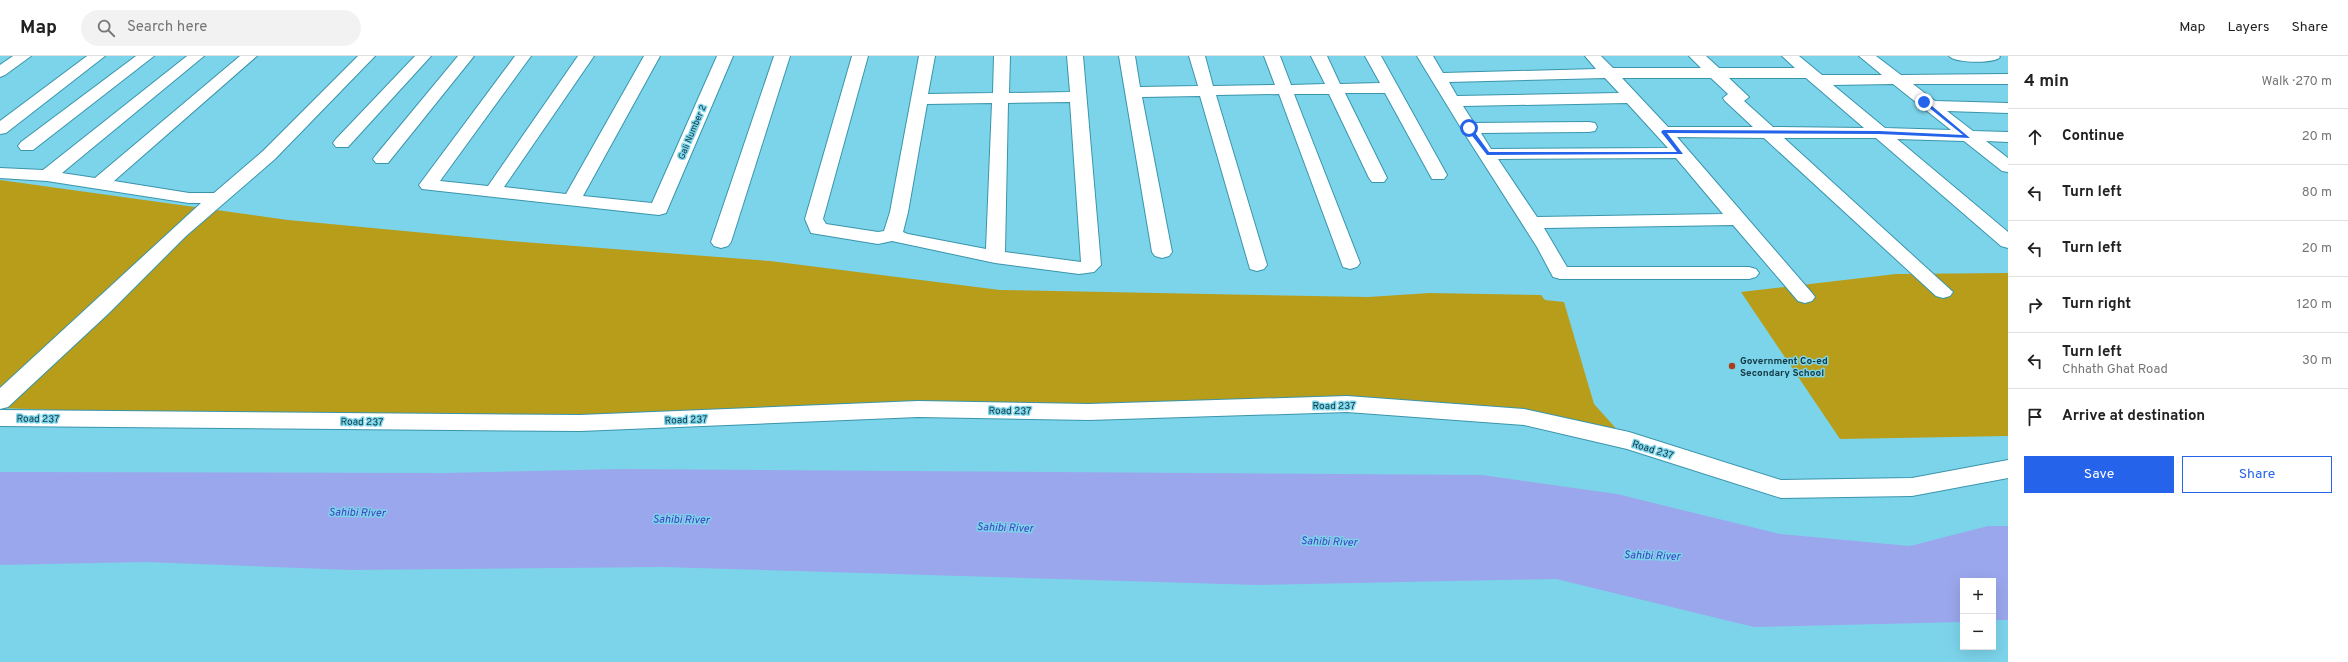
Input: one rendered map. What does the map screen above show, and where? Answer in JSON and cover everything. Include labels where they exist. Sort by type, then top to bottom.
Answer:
[{"type":"street","points":[[0,72],[23,56]]},
{"type":"street","points":[[0,129],[97,56]]},
{"type":"street","points":[[27,146],[146,56]]},
{"type":"street","points":[[47,176],[196,56]]},
{"type":"street","points":[[98,185],[249,56]]},
{"type":"street","points":[[0,401],[102,308],[179,232],[269,155],[367,56]]},
{"type":"street","points":[[342,144],[423,56]]},
{"type":"street","points":[[382,159],[466,56]]},
{"type":"street","points":[[523,56],[428,185],[571,201],[652,56]]},
{"type":"street","points":[[493,192],[586,56]]},
{"type":"street","name":"Gali Number 2","points":[[571,201],[659,209],[725,56]]},
{"type":"street","points":[[721,242],[782,56]]},
{"type":"street","points":[[860,56],[814,219],[818,229],[878,238],[894,235],[902,239],[995,257],[1087,268],[1090,265],[1075,56]]},
{"type":"street","points":[[894,235],[893,231],[899,212],[927,56]]},
{"type":"street","points":[[995,257],[1002,97],[1002,56]]},
{"type":"street","points":[[1127,56],[1162,252]]},
{"type":"street","points":[[1197,56],[1257,265]]},
{"type":"street","points":[[1272,56],[1350,263]]},
{"type":"street","points":[[1319,56],[1378,178]]},
{"type":"street","points":[[1373,56],[1438,175]]},
{"type":"street","points":[[1425,56],[1469,128],[1547,247],[1560,273],[1749,273]]},
{"type":"street","points":[[1593,56],[1663,132],[1805,297]]},
{"type":"street","points":[[1697,56],[1741,97],[1731,98],[1943,292]]},
{"type":"street","points":[[1790,56],[2008,242]]},
{"type":"street","points":[[1867,56],[2006,165]]},
{"type":"street","points":[[1957,56],[1992,56],[2008,72]]},
{"type":"street","points":[[1439,78],[1609,73],[1896,79],[2008,79]]},
{"type":"street","points":[[1134,92],[1390,88]]},
{"type":"street","points":[[920,99],[1079,97]]},
{"type":"street","points":[[1453,101],[1633,98]]},
{"type":"street","points":[[1930,106],[2008,108]]},
{"type":"street","points":[[1469,128],[1589,127]]},
{"type":"street","points":[[1663,132],[1879,133],[1969,137],[2008,137]]},
{"type":"street","points":[[1487,154],[1681,153]]},
{"type":"street","points":[[0,174],[47,176],[189,198],[219,198]]},
{"type":"street","points":[[1532,223],[1738,219]]},
{"type":"street","name":"Road 237","points":[[0,418],[580,423],[918,409],[1089,412],[1347,404],[1524,417],[1629,441],[1781,489],[1912,487],[2008,469]]},
{"type":"shaded area","points":[[0,180],[288,220],[510,241],[770,261],[1000,290],[1368,297],[1430,293],[1541,295],[1545,300],[1564,302],[1594,404],[1621,434],[1507,410],[942,416],[565,418],[188,413],[0,408]]},
{"type":"shaded area","points":[[2008,273],[2008,436],[1840,439],[1741,292],[1896,274]]},
{"type":"water","name":"Sahibi River","points":[[622,469],[1482,475],[1617,494],[1780,534],[1910,546],[1988,526],[2008,526],[2008,620],[1996,620],[1996,578],[1960,578],[1960,622],[1754,627],[1556,579],[1257,585],[661,567],[350,570],[145,562],[0,565],[0,472],[446,473]]},
{"type":"place","name":"Government Co-ed Secondary School","points":[[1732,366]]},
{"type":"route","points":[[1469,128],[1487,154],[1681,153],[1663,132],[1879,133],[1969,137],[1924,102]]}]
